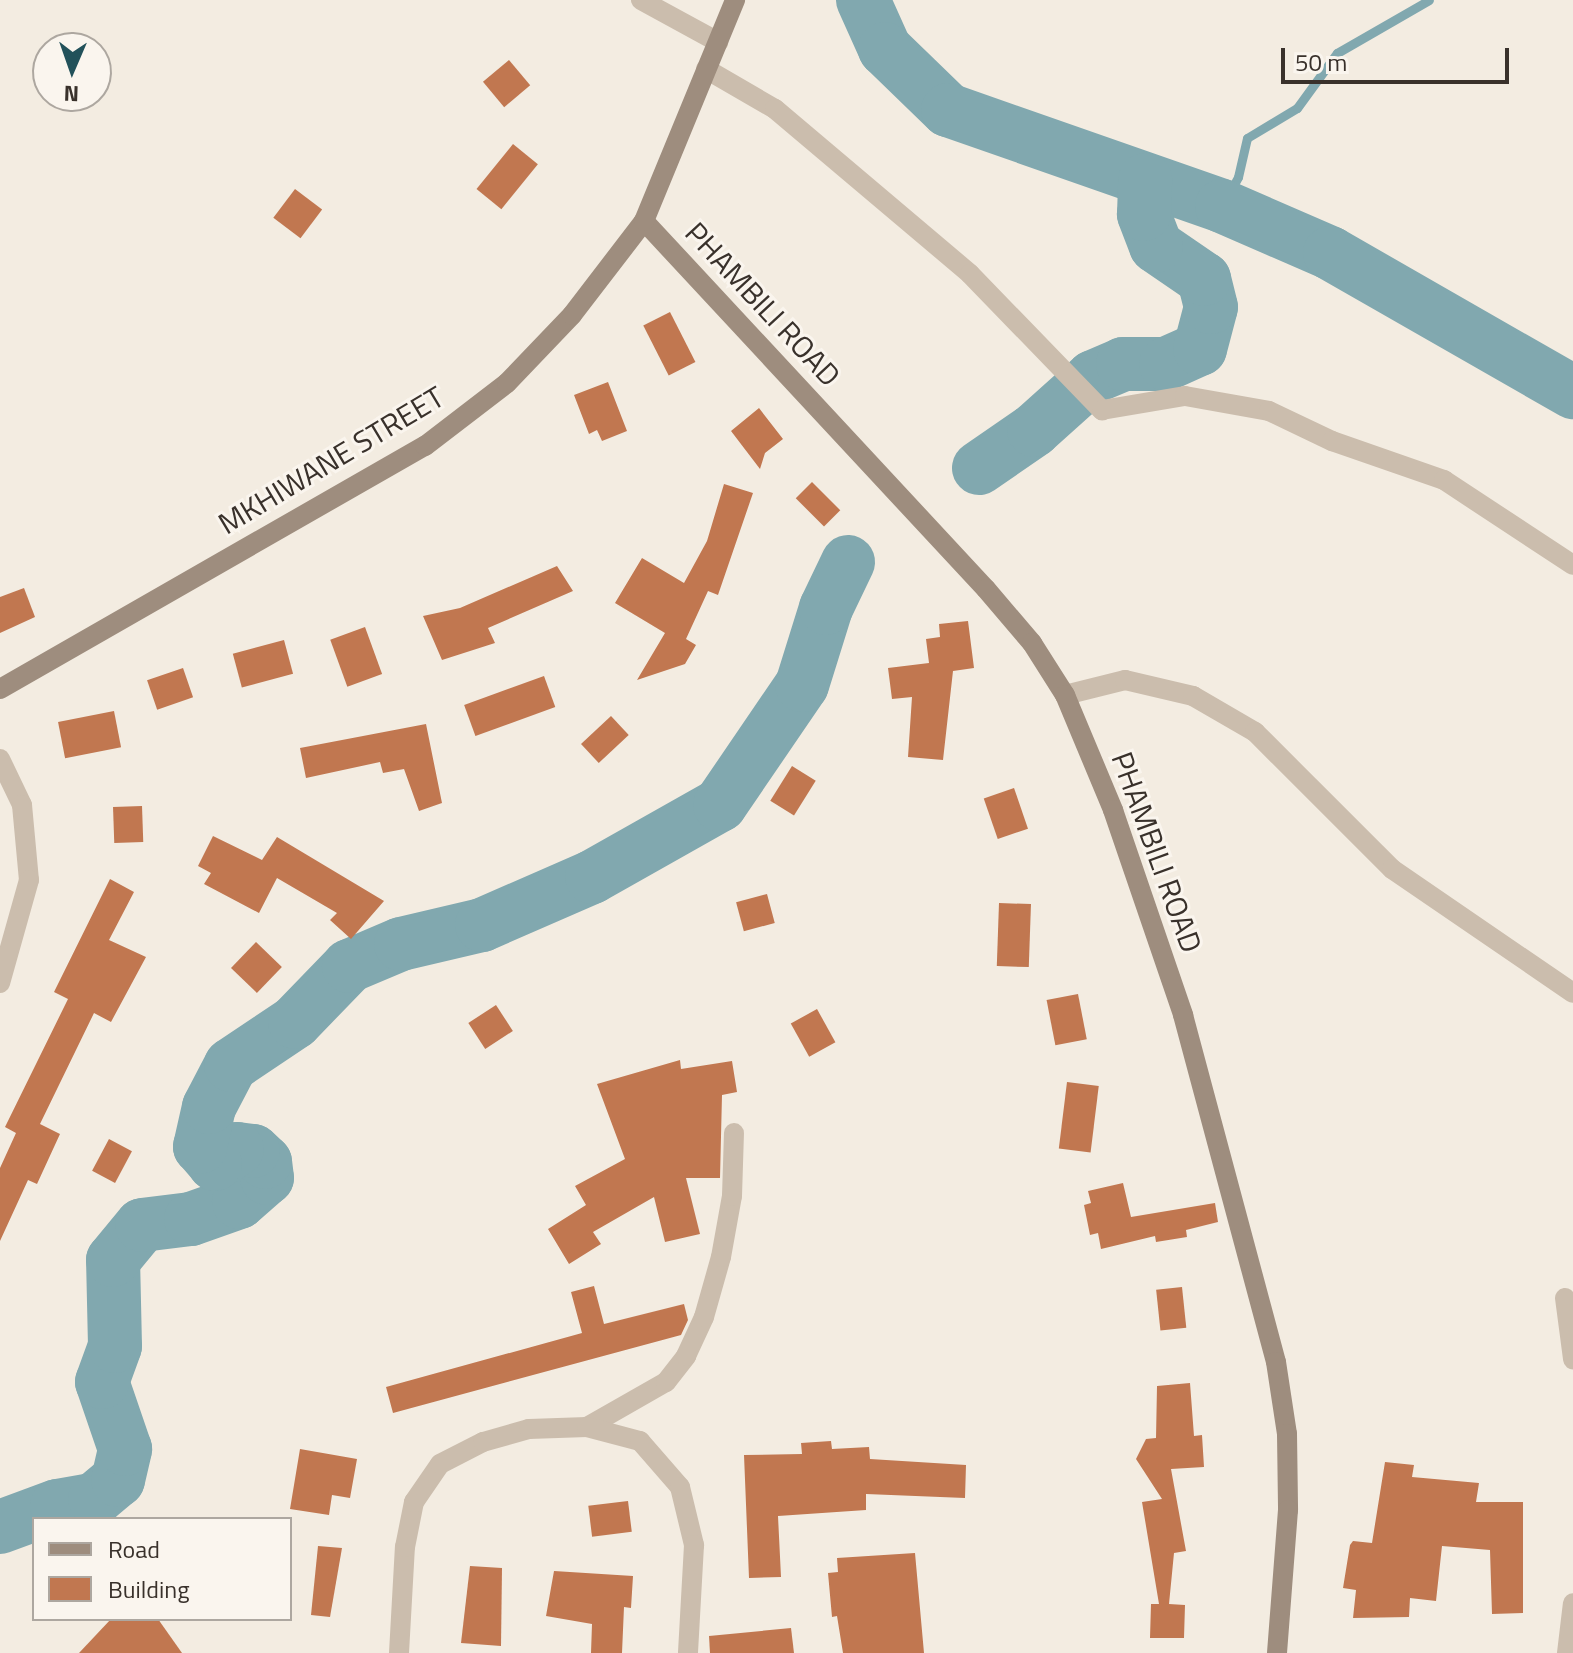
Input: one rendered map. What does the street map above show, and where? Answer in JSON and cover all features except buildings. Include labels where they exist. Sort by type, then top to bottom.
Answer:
[{"type":"street","points":[[641,0],[718,42]]},
{"type":"street","name":"MKHIWANE STREET","points":[[0,689],[425,446],[507,383],[572,315],[644,221],[733,4]]},
{"type":"street","points":[[706,69],[775,109],[970,274],[1102,410],[1185,396],[1227,400],[1269,411],[1332,441],[1444,480],[1573,565]]},
{"type":"street","name":"PHAMBILI ROAD","points":[[644,221],[986,589],[1032,643],[1065,695],[1113,810],[1183,1015],[1276,1362],[1287,1434],[1288,1510],[1277,1653]]},
{"type":"street","points":[[1065,695],[1125,680],[1193,696],[1255,732],[1392,869],[1573,993]]},
{"type":"street","points":[[0,759],[22,805],[29,880],[0,983]]},
{"type":"street","points":[[587,1427],[666,1382],[686,1356],[704,1317],[721,1257],[732,1196],[734,1133]]},
{"type":"street","points":[[1565,1298],[1573,1359]]},
{"type":"street","points":[[399,1653],[405,1547],[414,1502],[440,1464],[483,1442],[529,1429],[587,1427],[640,1441],[680,1487],[694,1545],[688,1653]]},
{"type":"street","points":[[1567,1653],[1573,1603]]},
{"type":"waterway","points":[[863,0],[885,49],[948,110],[1222,206],[1330,253],[1573,392]]},
{"type":"waterway","points":[[1222,206],[1238,177],[1247,138],[1297,108],[1337,53],[1429,0]]},
{"type":"waterway","points":[[979,468],[1034,430],[1093,377],[1123,364],[1166,364],[1200,349],[1211,307],[1204,279],[1156,246],[1144,214],[1145,180]]},
{"type":"waterway","points":[[0,1527],[57,1506],[95,1499],[118,1480],[125,1449],[102,1382],[115,1346],[113,1260],[142,1225],[191,1219],[239,1202],[267,1178],[265,1162],[253,1151],[237,1149],[215,1164],[200,1147],[209,1107],[231,1065],[295,1022],[349,966],[401,944],[482,925],[592,877],[720,805],[802,685],[826,608],[848,562]]}]
